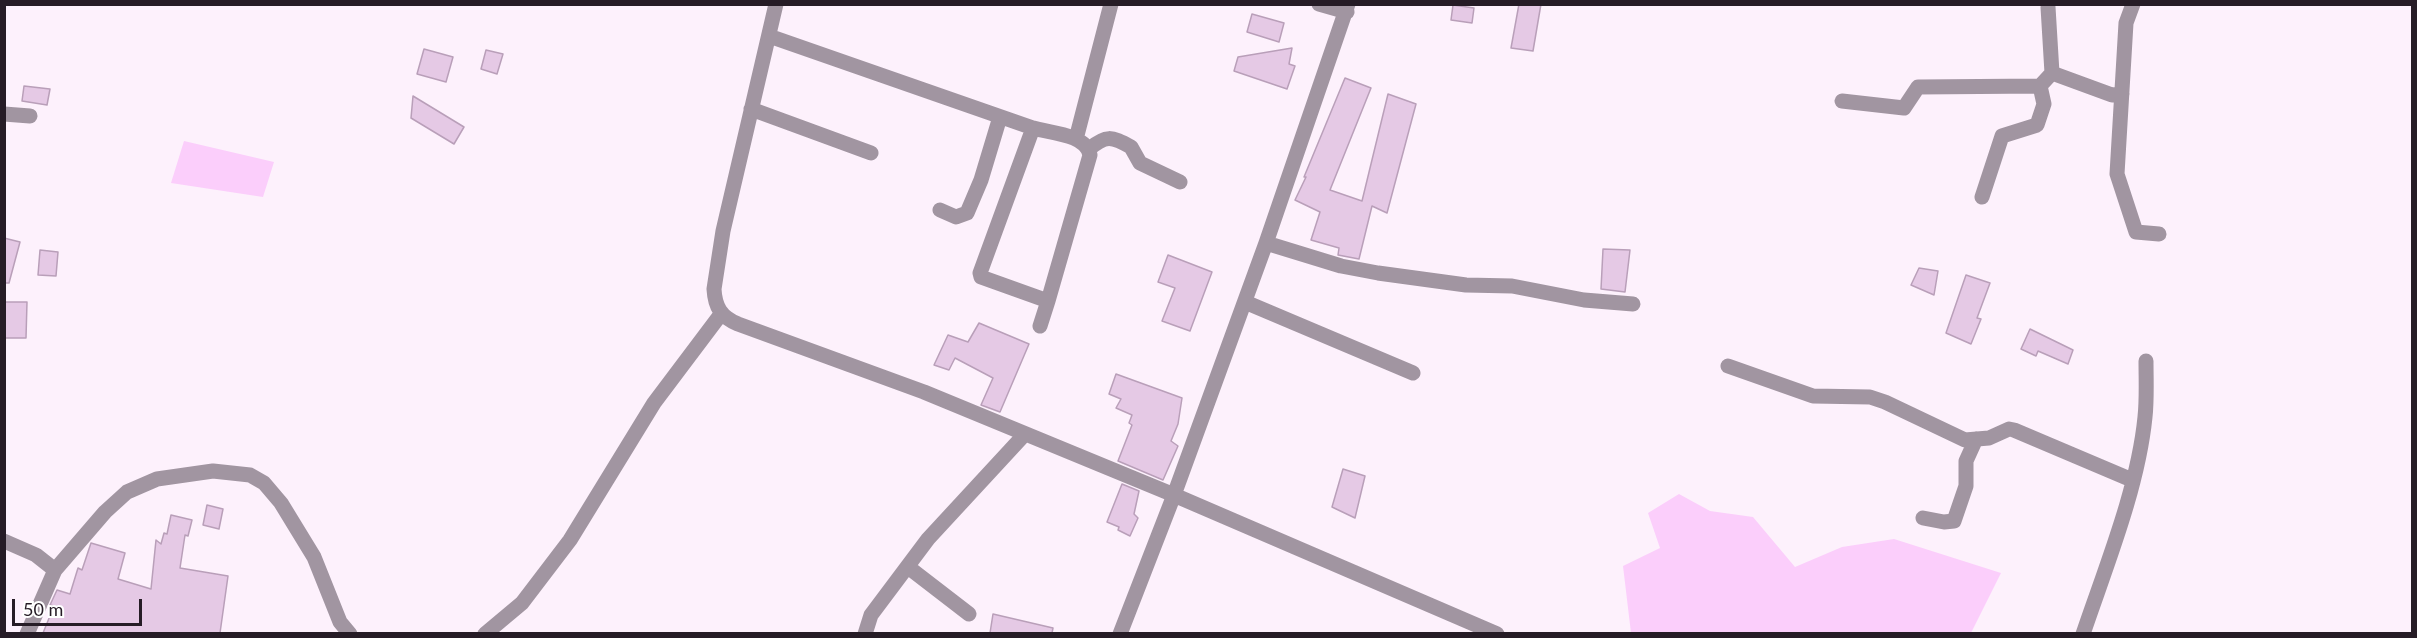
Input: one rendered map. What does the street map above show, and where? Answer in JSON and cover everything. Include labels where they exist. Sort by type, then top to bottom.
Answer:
[{"type":"street","points":[[776,4],[723,231],[714,289],[721,315],[738,324],[924,392],[1174,495],[1497,633]]},
{"type":"street","points":[[1076,139],[1111,4]]},
{"type":"street","points":[[1120,633],[1245,302],[1348,8],[1319,4]]},
{"type":"street","points":[[2133,4],[2126,23],[2117,174],[2136,232],[2159,234]]},
{"type":"street","points":[[1842,101],[1904,108],[1918,87],[2040,86],[2052,73],[2048,7]]},
{"type":"street","points":[[769,36],[1000,117],[1076,139],[1089,149],[1090,155],[1040,326]]},
{"type":"street","points":[[2052,73],[2112,95],[2122,94]]},
{"type":"street","points":[[1982,197],[2002,136],[2037,125],[2044,104],[2040,86]]},
{"type":"street","points":[[751,109],[872,153]]},
{"type":"street","points":[[4,114],[30,116]]},
{"type":"street","points":[[940,210],[956,217],[964,215],[969,210],[981,180],[1000,117]]},
{"type":"street","points":[[1033,128],[980,273],[981,278],[1048,302]]},
{"type":"street","points":[[1089,149],[1101,139],[1109,137],[1131,147],[1140,164],[1180,182]]},
{"type":"street","points":[[1266,243],[1341,266],[1378,273],[1466,285],[1512,286],[1584,300],[1633,304]]},
{"type":"street","points":[[1245,302],[1413,373]]},
{"type":"street","points":[[485,633],[522,603],[570,540],[654,403],[721,315]]},
{"type":"street","points":[[2083,633],[2118,530],[2132,480],[2145,416],[2146,361]]},
{"type":"street","points":[[1728,366],[1813,396],[1870,397],[1965,440],[1989,438],[2009,429],[2014,430],[2132,480]]},
{"type":"street","points":[[865,633],[872,615],[928,539],[1025,434]]},
{"type":"street","points":[[1923,518],[1944,522],[1954,520],[1966,486],[1966,460],[1976,439]]},
{"type":"street","points":[[27,633],[55,570],[105,512],[127,492],[157,479],[213,471],[250,475],[264,483],[314,556],[340,622],[350,633]]},
{"type":"street","points":[[4,541],[36,555],[55,570]]},
{"type":"street","points":[[908,567],[969,614]]},
{"type":"shaded area","points":[[184,141],[274,162],[263,197],[171,183]]},
{"type":"shaded area","points":[[1679,494],[1710,511],[1753,517],[1795,567],[1842,547],[1894,539],[2001,573],[1971,633],[1631,633],[1623,566],[1660,548],[1648,513]]},
{"type":"building","points":[[1519,4],[1541,4],[1533,51],[1511,48]]},
{"type":"building","points":[[1453,5],[1474,8],[1472,23],[1451,20]]},
{"type":"building","points":[[1252,14],[1284,23],[1279,42],[1247,32]]},
{"type":"building","points":[[1292,48],[1289,64],[1295,66],[1287,89],[1234,71],[1238,57]]},
{"type":"building","points":[[424,49],[453,57],[446,82],[417,74]]},
{"type":"building","points":[[486,50],[503,54],[497,74],[481,69]]},
{"type":"building","points":[[1345,78],[1371,88],[1330,190],[1362,201],[1388,94],[1416,104],[1387,213],[1372,206],[1359,259],[1338,255],[1339,248],[1311,240],[1320,212],[1295,200]]},
{"type":"building","points":[[24,86],[50,89],[47,105],[22,101]]},
{"type":"building","points":[[413,96],[464,127],[454,144],[411,118]]},
{"type":"building","points":[[4,238],[20,242],[9,283],[4,283]]},
{"type":"building","points":[[1603,249],[1630,250],[1625,292],[1601,289]]},
{"type":"building","points":[[40,250],[58,252],[56,276],[38,275]]},
{"type":"building","points":[[1168,255],[1212,272],[1190,331],[1162,321],[1175,288],[1158,282]]},
{"type":"building","points":[[1919,268],[1938,271],[1934,295],[1911,285]]},
{"type":"building","points":[[1966,275],[1990,283],[1977,318],[1981,319],[1971,344],[1946,333]]},
{"type":"building","points":[[4,302],[27,302],[26,338],[4,338]]},
{"type":"building","points":[[979,323],[1029,344],[1000,412],[981,405],[993,378],[955,358],[949,370],[934,365],[948,335],[968,342]]},
{"type":"building","points":[[2030,329],[2073,350],[2068,364],[2038,351],[2036,356],[2021,349]]},
{"type":"building","points":[[1116,374],[1182,398],[1178,424],[1171,441],[1178,446],[1163,480],[1118,461],[1132,425],[1129,423],[1132,415],[1116,408],[1121,399],[1109,394]]},
{"type":"building","points":[[1343,469],[1365,476],[1355,518],[1332,507]]},
{"type":"building","points":[[1122,484],[1139,491],[1134,514],[1138,518],[1130,536],[1118,530],[1119,527],[1107,522]]},
{"type":"building","points":[[207,505],[223,509],[219,529],[203,525]]},
{"type":"building","points":[[171,515],[192,520],[188,536],[185,535],[180,568],[228,576],[220,633],[43,633],[54,606],[50,605],[57,590],[70,594],[78,568],[82,570],[91,543],[125,553],[118,579],[151,589],[156,540],[161,544],[164,533],[167,534]]},
{"type":"building","points":[[993,614],[1053,628],[1052,633],[990,633]]}]
